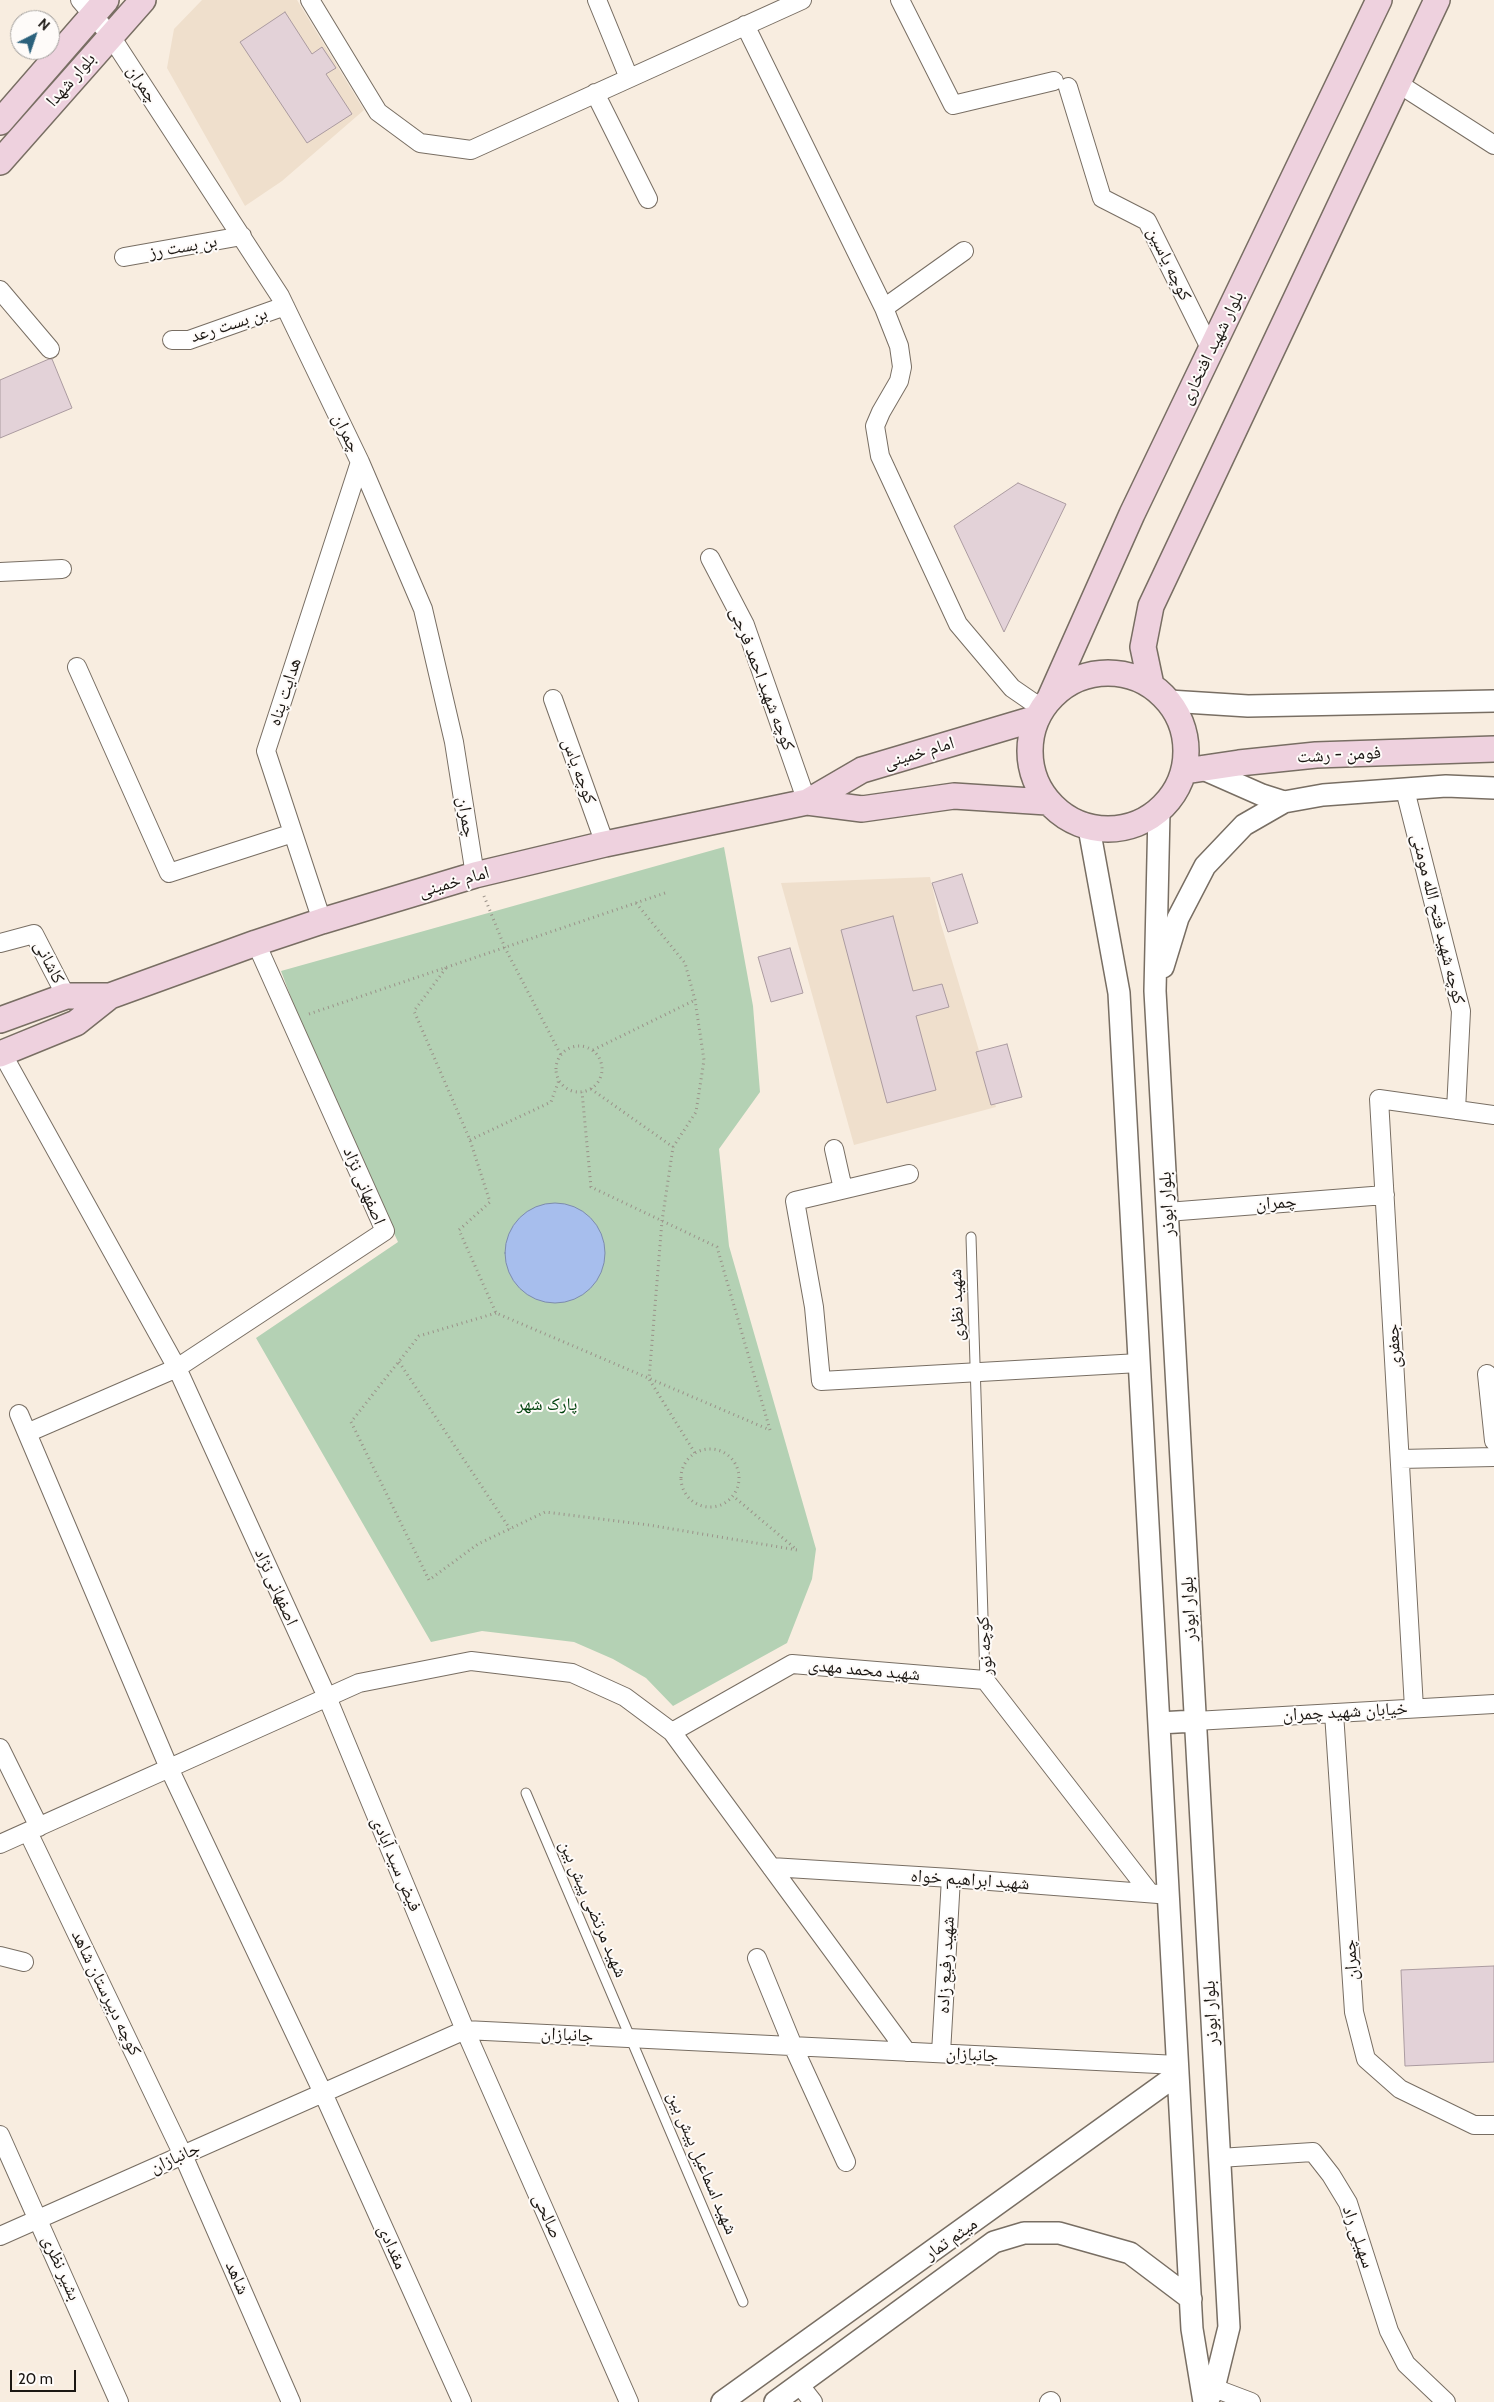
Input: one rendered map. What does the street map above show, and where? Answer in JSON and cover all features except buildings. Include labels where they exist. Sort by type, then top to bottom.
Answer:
[{"type":"main road","name":"بلوار شهدا","points":[[0,162],[110,35],[143,0]]},
{"type":"main road","name":"بلوار شهید افتخاری","points":[[1043,708],[1132,514],[1379,0]]},
{"type":"main road","points":[[1151,685],[1143,647],[1150,606],[1399,84],[1437,0]]},
{"type":"main road","name":"بلوار شهدا","points":[[0,122],[93,5]]},
{"type":"main road","points":[[1103,672],[1128,675],[1151,685],[1169,701],[1182,723],[1194,770],[1159,812],[1137,825],[1113,830],[1089,828],[1066,818],[1047,802],[1034,780],[1029,756],[1031,731],[1043,708],[1058,690],[1079,678],[1103,672]]},
{"type":"main road","name":"امام خمینی","points":[[1,1053],[76,1023],[110,996],[256,942],[475,875],[605,844],[808,802],[862,770],[1043,708]]},
{"type":"main road","name":"فومن - رشت","points":[[1194,770],[1316,756],[1494,749]]},
{"type":"main road","name":"امام خمینی","points":[[808,802],[862,809],[954,796],[1047,802]]},
{"type":"main road","name":"امام خمینی","points":[[0,1020],[66,996],[110,996]]},
{"type":"street","points":[[310,0],[378,112],[420,144],[471,150],[802,0]]},
{"type":"street","points":[[597,0],[629,78]]},
{"type":"street","name":"کوچه یاسین","points":[[900,0],[952,105],[1061,84],[1102,198],[1147,220],[1211,350]]},
{"type":"street","name":"چمران","points":[[93,5],[110,35],[242,236],[285,306],[360,462],[423,609],[454,742],[475,875]]},
{"type":"street","points":[[745,25],[884,308],[899,346],[902,367],[899,381],[875,426],[880,456],[958,624],[1012,688],[1043,708]]},
{"type":"street","points":[[1399,84],[1494,145]]},
{"type":"street","points":[[595,93],[648,199]]},
{"type":"street","name":"بن بست رز","points":[[124,258],[242,236]]},
{"type":"street","points":[[884,308],[964,251]]},
{"type":"street","points":[[0,290],[50,349]]},
{"type":"street","name":"بن بست رعد","points":[[172,340],[189,340],[285,306]]},
{"type":"street","name":"هدایت پناه","points":[[322,921],[266,751],[360,462]]},
{"type":"street","name":"کوچه شهید احمد فرجی","points":[[710,558],[745,625],[808,802]]},
{"type":"street","points":[[0,572],[62,568]]},
{"type":"street","points":[[77,667],[169,873],[293,834]]},
{"type":"street","name":"کوچه یاس","points":[[553,699],[605,844]]},
{"type":"street","points":[[1169,701],[1248,706],[1494,701]]},
{"type":"street","points":[[1194,770],[1284,802]]},
{"type":"street","points":[[1155,991],[1178,918],[1205,866],[1244,825],[1284,802],[1323,795],[1446,786],[1494,788]]},
{"type":"street","name":"کوچه شهید فتح الله مومنی","points":[[1405,790],[1461,1011],[1456,1110]]},
{"type":"street","name":"بلوار ابوذر","points":[[1159,812],[1155,991],[1228,2327],[1208,2397]]},
{"type":"street","name":"بلوار ابوذر","points":[[1089,828],[1119,993],[1159,1723],[1159,1894],[1178,2070],[1192,2329],[1208,2397]]},
{"type":"street","name":"کاشانی","points":[[0,943],[34,934],[66,996]]},
{"type":"street","name":"اصفهانی نژاد","points":[[176,1368],[385,1231],[256,942]]},
{"type":"street","name":"اصفهانی نژاد","points":[[1,1053],[176,1368],[327,1697]]},
{"type":"street","name":"جعفری","points":[[1414,1708],[1379,1099],[1494,1115]]},
{"type":"street","points":[[834,1148],[843,1189]]},
{"type":"street","points":[[909,1174],[795,1201],[814,1307],[821,1381],[1139,1363]]},
{"type":"street","name":"چمران","points":[[1167,1212],[1385,1195]]},
{"type":"street","points":[[27,1433],[176,1368]]},
{"type":"street","points":[[1487,1374],[1494,1441]]},
{"type":"street","name":"مقدادی","points":[[20,1414],[170,1768],[323,2093],[462,2402]]},
{"type":"street","points":[[1400,1459],[1494,1457]]},
{"type":"street","points":[[0,1844],[359,1683],[471,1662],[572,1673],[625,1697],[672,1732],[907,2052]]},
{"type":"street","name":"شهید محمد مهدی","points":[[672,1732],[792,1664],[985,1680]]},
{"type":"street","name":"کوچه نور","points":[[985,1680],[1159,1894]]},
{"type":"street","name":"فیض سید آبادی","points":[[327,1697],[465,2030]]},
{"type":"street","name":"خیابان شهید چمران","points":[[1195,1721],[1494,1704]]},
{"type":"street","name":"چمران","points":[[1334,1713],[1354,2012],[1366,2059],[1400,2089],[1474,2125],[1494,2125]]},
{"type":"street","points":[[1159,1723],[1195,1721]]},
{"type":"street","name":"کوچه دبیرستان شاهد","points":[[0,1748],[34,1829],[183,2155]]},
{"type":"street","name":"شهید ابراهیم خواه","points":[[771,1867],[951,1878],[1159,1894]]},
{"type":"street","name":"شهید رفیع زاده","points":[[941,2053],[951,1878]]},
{"type":"street","points":[[0,1956],[24,1962]]},
{"type":"street","points":[[758,1958],[793,2046],[846,2162]]},
{"type":"street","name":"جانبازان","points":[[0,2236],[465,2030],[941,2053],[1178,2070]]},
{"type":"street","name":"صالحی","points":[[465,2030],[629,2402]]},
{"type":"street","name":"میثم تمار","points":[[722,2402],[981,2218],[1178,2070]]},
{"type":"street","name":"بشیر نظری","points":[[0,2135],[119,2402]]},
{"type":"street","name":"سهیلی راد","points":[[1219,2158],[1313,2152],[1332,2176],[1348,2202],[1389,2331],[1406,2364],[1446,2402]]},
{"type":"street","name":"شاهد","points":[[183,2155],[291,2402]]},
{"type":"street","points":[[981,2218],[994,2242]]},
{"type":"street","name":"میثم تمار","points":[[775,2402],[994,2242],[1024,2233],[1059,2233],[1130,2254],[1190,2299]]},
{"type":"street","points":[[799,2384],[812,2402]]},
{"type":"street","points":[[1208,2397],[1251,2402]]},
{"type":"lane","name":"شهید نظری","points":[[971,1237],[975,1372]]},
{"type":"lane","name":"کوچه نور","points":[[975,1372],[985,1680]]},
{"type":"lane","name":"شهید مرتضی پیش بین","points":[[526,1793],[631,2038]]},
{"type":"lane","name":"شهید اسماعیل پیش بین","points":[[631,2038],[743,2302]]},
{"type":"path","points":[[475,875],[504,948],[561,1054],[556,1071],[559,1080],[565,1087],[582,1092],[591,1089],[598,1083],[602,1075],[603,1066],[600,1057],[593,1050],[585,1046],[576,1046],[561,1054]]},
{"type":"path","points":[[291,1020],[668,892]]},
{"type":"path","points":[[636,903],[685,963],[695,1000],[704,1060],[696,1112],[673,1147],[662,1221],[649,1378],[694,1453]]},
{"type":"path","points":[[446,968],[414,1011],[470,1140],[490,1202],[459,1230],[496,1313]]},
{"type":"path","points":[[593,1050],[695,1000]]},
{"type":"path","points":[[470,1140],[551,1102],[559,1080]]},
{"type":"path","points":[[591,1089],[673,1147]]},
{"type":"path","points":[[582,1092],[591,1187],[717,1247],[770,1430],[496,1313],[419,1336],[351,1422],[429,1580],[478,1544],[545,1512],[649,1525],[797,1550],[733,1496]]},
{"type":"path","points":[[399,1362],[510,1529]]},
{"type":"path","points":[[705,1449],[717,1450],[727,1454],[735,1463],[739,1474],[738,1486],[733,1496],[724,1504],[712,1508],[702,1506],[692,1501],[685,1493],[681,1482],[682,1472],[686,1461],[694,1453],[705,1449]]},
{"type":"shaded area","points":[[202,0],[297,0],[364,110],[282,181],[245,206],[167,68],[174,29]]},
{"type":"shaded area","points":[[930,877],[940,921],[996,1107],[854,1145],[781,883]]},
{"type":"green space","name":"پارک شهر","points":[[724,847],[753,1006],[760,1092],[719,1149],[729,1246],[816,1549],[812,1579],[787,1643],[673,1706],[646,1678],[613,1659],[574,1642],[482,1631],[431,1642],[256,1338],[398,1242],[316,1064],[281,971]]},
{"type":"water","points":[[555,1203],[565,1204],[583,1211],[597,1225],[604,1243],[604,1263],[597,1281],[583,1295],[565,1302],[555,1303],[545,1302],[527,1295],[513,1281],[506,1263],[505,1253],[506,1243],[513,1225],[527,1211],[545,1204]]}]
